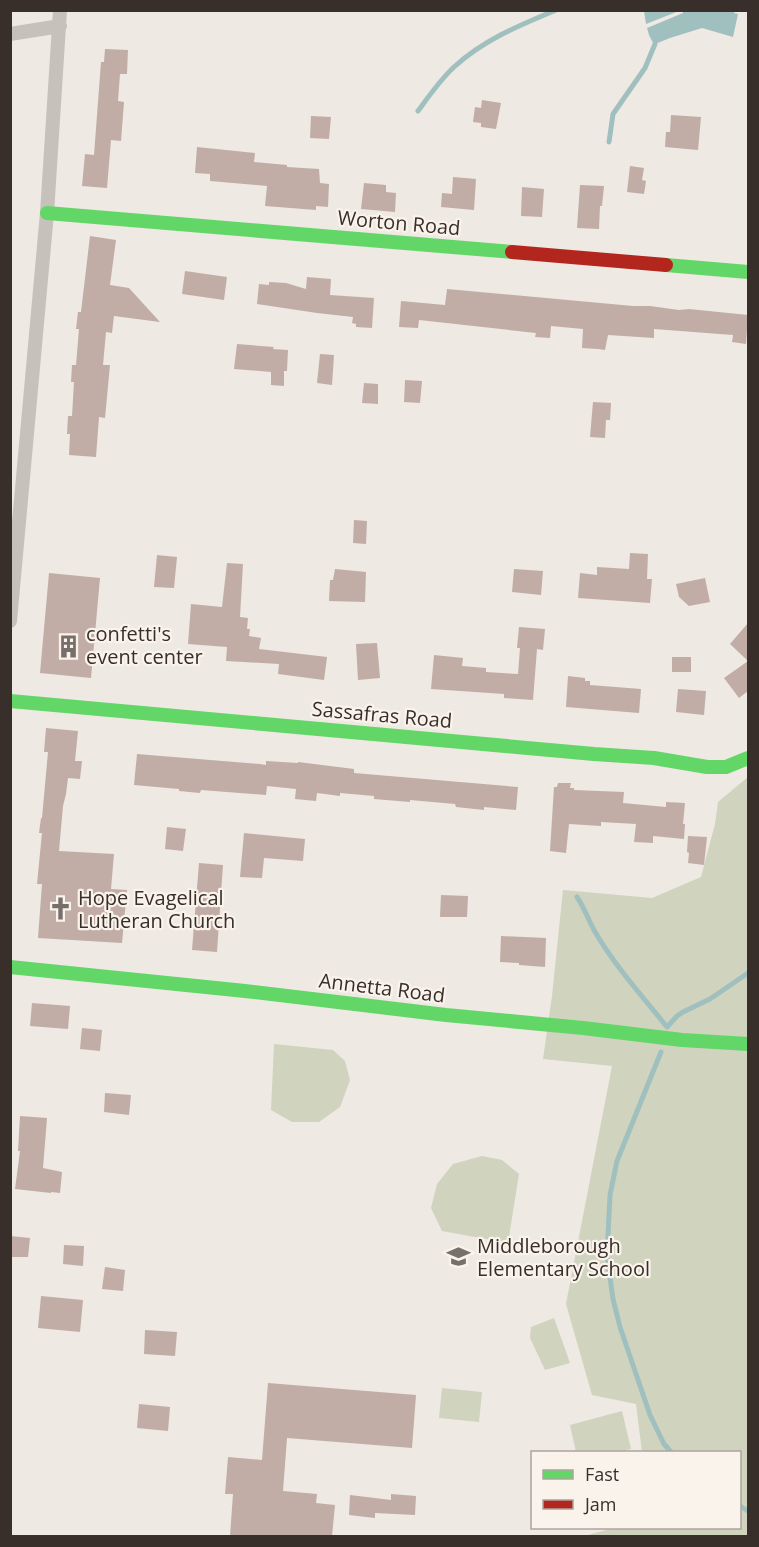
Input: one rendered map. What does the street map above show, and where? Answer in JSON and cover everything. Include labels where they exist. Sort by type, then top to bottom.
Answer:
[{"type":"street","points":[[10,621],[13,558],[47,213],[60,10]]},
{"type":"street","points":[[10,34],[60,26]]},
{"type":"street","name":"Worton Road","points":[[47,213],[748,272]]},
{"type":"street","name":"Sassafras Road","points":[[10,701],[654,758],[707,767],[726,767],[748,758]]},
{"type":"street","name":"Annetta Road","points":[[10,967],[682,1040],[748,1044]]},
{"type":"green space","points":[[748,777],[748,1536],[584,1536],[610,1529],[741,1529],[741,1451],[642,1451],[636,1404],[592,1395],[566,1304],[612,1066],[543,1059],[563,890],[652,898],[701,877],[715,824],[718,802]]},
{"type":"green space","points":[[274,1044],[333,1050],[345,1061],[350,1080],[340,1107],[319,1122],[292,1122],[271,1110]]},
{"type":"green space","points":[[482,1156],[502,1160],[519,1174],[508,1243],[442,1231],[431,1208],[437,1184],[453,1164]]},
{"type":"green space","points":[[554,1318],[570,1363],[545,1370],[530,1338],[531,1327]]},
{"type":"green space","points":[[442,1388],[482,1392],[479,1422],[439,1418]]},
{"type":"green space","points":[[622,1411],[631,1449],[576,1451],[570,1425]]},
{"type":"water","points":[[644,10],[679,11],[646,24]]},
{"type":"water","points":[[683,11],[735,11],[734,13],[738,14],[733,37],[702,28],[653,43],[647,28],[683,13]]},
{"type":"building","points":[[105,49],[128,50],[127,74],[120,74],[118,101],[124,102],[121,141],[111,140],[107,188],[82,186],[85,154],[94,155],[101,62],[104,62]]},
{"type":"building","points":[[482,100],[501,103],[496,129],[481,127],[481,123],[473,122],[475,107],[481,108]]},
{"type":"building","points":[[671,115],[701,117],[698,150],[665,147],[666,132],[670,132]]},
{"type":"building","points":[[311,116],[331,117],[329,139],[310,138]]},
{"type":"building","points":[[197,147],[255,153],[254,162],[319,169],[320,183],[329,184],[328,207],[316,206],[316,210],[265,206],[267,186],[210,181],[210,174],[195,173]]},
{"type":"building","points":[[630,166],[644,168],[642,180],[646,181],[644,194],[627,192]]},
{"type":"building","points":[[453,177],[476,179],[474,210],[441,207],[442,193],[452,194]]},
{"type":"building","points":[[364,183],[386,185],[386,192],[396,193],[395,212],[361,209]]},
{"type":"building","points":[[580,185],[604,186],[599,229],[577,228]]},
{"type":"building","points":[[522,187],[544,189],[542,217],[521,216]]},
{"type":"building","points":[[90,236],[116,240],[110,285],[129,288],[160,322],[114,316],[112,333],[106,332],[103,365],[110,365],[105,418],[99,417],[96,457],[69,455],[70,434],[67,434],[68,416],[72,416],[74,382],[71,382],[72,365],[76,365],[79,329],[76,329],[78,312],[81,312]]},
{"type":"building","points":[[185,271],[227,277],[224,300],[182,294]]},
{"type":"building","points":[[307,277],[331,279],[330,295],[374,298],[372,328],[356,327],[356,324],[352,323],[353,317],[257,304],[259,284],[286,283],[306,289]]},
{"type":"building","points":[[447,289],[748,315],[746,344],[732,342],[733,335],[654,329],[654,338],[608,335],[605,350],[582,348],[583,329],[551,326],[550,338],[535,337],[536,333],[419,320],[418,328],[399,327],[401,301],[445,305]]},
{"type":"building","points":[[237,344],[288,350],[284,386],[271,385],[271,372],[234,369]]},
{"type":"building","points":[[320,354],[334,355],[332,385],[317,383]]},
{"type":"building","points":[[405,380],[422,381],[420,403],[404,402]]},
{"type":"building","points":[[364,383],[378,384],[378,404],[362,403]]},
{"type":"building","points":[[593,402],[611,403],[610,420],[606,420],[605,438],[590,437]]},
{"type":"building","points":[[354,520],[367,521],[366,544],[353,543]]},
{"type":"building","points":[[630,553],[648,554],[647,579],[652,579],[650,603],[578,598],[580,573],[597,575],[597,567],[629,569]]},
{"type":"building","points":[[157,555],[177,557],[174,588],[154,587]]},
{"type":"building","points":[[227,563],[243,564],[240,617],[248,618],[249,636],[261,638],[259,649],[327,657],[324,680],[278,674],[279,664],[226,661],[227,647],[188,644],[191,604],[222,607]]},
{"type":"building","points":[[335,569],[366,572],[365,602],[329,601],[330,580],[333,580]]},
{"type":"building","points":[[514,569],[543,571],[541,595],[512,592]]},
{"type":"building","name":"confetti's event center","points":[[49,573],[100,578],[91,678],[40,673]]},
{"type":"building","points":[[705,578],[710,602],[689,606],[679,597],[676,584]]},
{"type":"building","points":[[748,623],[748,661],[730,644]]},
{"type":"building","points":[[519,627],[545,629],[543,650],[537,649],[533,700],[504,698],[504,694],[431,689],[434,655],[463,658],[462,666],[486,668],[486,672],[518,674]]},
{"type":"building","points":[[377,643],[380,678],[358,680],[356,644]]},
{"type":"building","points":[[672,657],[691,657],[691,672],[672,672]]},
{"type":"building","points":[[748,661],[748,691],[739,698],[724,678]]},
{"type":"building","points":[[568,676],[585,678],[585,681],[590,681],[590,685],[641,689],[639,713],[566,707]]},
{"type":"building","points":[[678,689],[706,691],[704,715],[676,712]]},
{"type":"building","name":"Hope Evagelical Lutheran Church","points":[[46,728],[78,731],[75,761],[82,761],[80,779],[68,778],[59,851],[114,854],[111,889],[127,890],[122,943],[38,938],[42,884],[37,884],[42,833],[39,833],[48,752],[44,752]]},
{"type":"building","points":[[137,754],[266,765],[266,761],[298,762],[354,769],[354,773],[518,787],[516,810],[484,807],[484,810],[456,807],[455,804],[374,799],[374,796],[340,793],[340,796],[317,793],[316,801],[295,799],[296,789],[267,786],[266,795],[201,790],[200,793],[134,785]]},
{"type":"building","points":[[558,783],[571,783],[570,788],[574,790],[624,792],[623,803],[666,807],[666,802],[685,803],[684,839],[653,836],[653,843],[634,842],[636,824],[601,822],[601,826],[569,824],[566,853],[550,851],[554,787],[557,787]]},
{"type":"building","points":[[167,827],[186,829],[183,851],[165,849]]},
{"type":"building","points":[[244,833],[305,839],[303,861],[264,858],[262,878],[240,877]]},
{"type":"building","points":[[688,836],[707,837],[704,865],[688,863]]},
{"type":"building","points":[[199,863],[223,865],[217,952],[192,950]]},
{"type":"building","points":[[441,895],[468,896],[467,917],[440,917]]},
{"type":"building","points":[[501,936],[546,938],[545,967],[500,962]]},
{"type":"building","points":[[32,1003],[70,1006],[68,1029],[30,1026]]},
{"type":"building","points":[[82,1028],[102,1030],[100,1051],[80,1049]]},
{"type":"building","points":[[105,1093],[131,1095],[129,1115],[104,1112]]},
{"type":"building","points":[[20,1116],[47,1118],[43,1168],[62,1172],[60,1193],[15,1189],[20,1151],[18,1151]]},
{"type":"building","points":[[10,1236],[30,1238],[28,1257],[10,1257]]},
{"type":"building","points":[[64,1245],[84,1246],[83,1266],[63,1264]]},
{"type":"building","points":[[105,1267],[125,1270],[123,1291],[102,1289]]},
{"type":"building","points":[[41,1296],[83,1300],[80,1332],[38,1328]]},
{"type":"building","points":[[145,1330],[177,1332],[175,1356],[144,1354]]},
{"type":"building","points":[[268,1383],[416,1395],[412,1448],[287,1438],[283,1491],[317,1494],[316,1503],[335,1505],[332,1536],[230,1536],[233,1494],[225,1494],[228,1457],[262,1460]]},
{"type":"building","points":[[139,1404],[170,1407],[168,1431],[137,1428]]},
{"type":"building","points":[[391,1494],[416,1496],[415,1515],[375,1513],[375,1518],[349,1515],[350,1495],[391,1500]]},
{"type":"waterway","points":[[418,111],[444,77],[465,57],[502,34],[556,10]]},
{"type":"waterway","points":[[609,142],[613,114],[645,68],[655,44]]},
{"type":"waterway","points":[[577,897],[610,956],[667,1027],[677,1016],[710,999],[748,973]]},
{"type":"waterway","points":[[661,1052],[617,1161],[610,1195],[607,1256],[613,1299],[620,1327],[650,1415],[664,1444],[670,1451]]},
{"type":"waterway","points":[[741,1507],[748,1511]]},
{"type":"traffic: fast","points":[[47,213],[512,252]]},
{"type":"traffic: fast","points":[[666,265],[748,272]]},
{"type":"traffic: fast","points":[[10,701],[654,758],[707,767],[726,767],[748,758]]},
{"type":"traffic: fast","points":[[10,967],[682,1040],[748,1044]]},
{"type":"traffic: jam","points":[[512,252],[666,265]]},
{"type":"place","name":"confetti's event center","points":[[68,646]]},
{"type":"place","name":"Hope Evagelical Lutheran Church","points":[[60,909]]},
{"type":"place","name":"Middleborough Elementary School","points":[[459,1257]]}]
